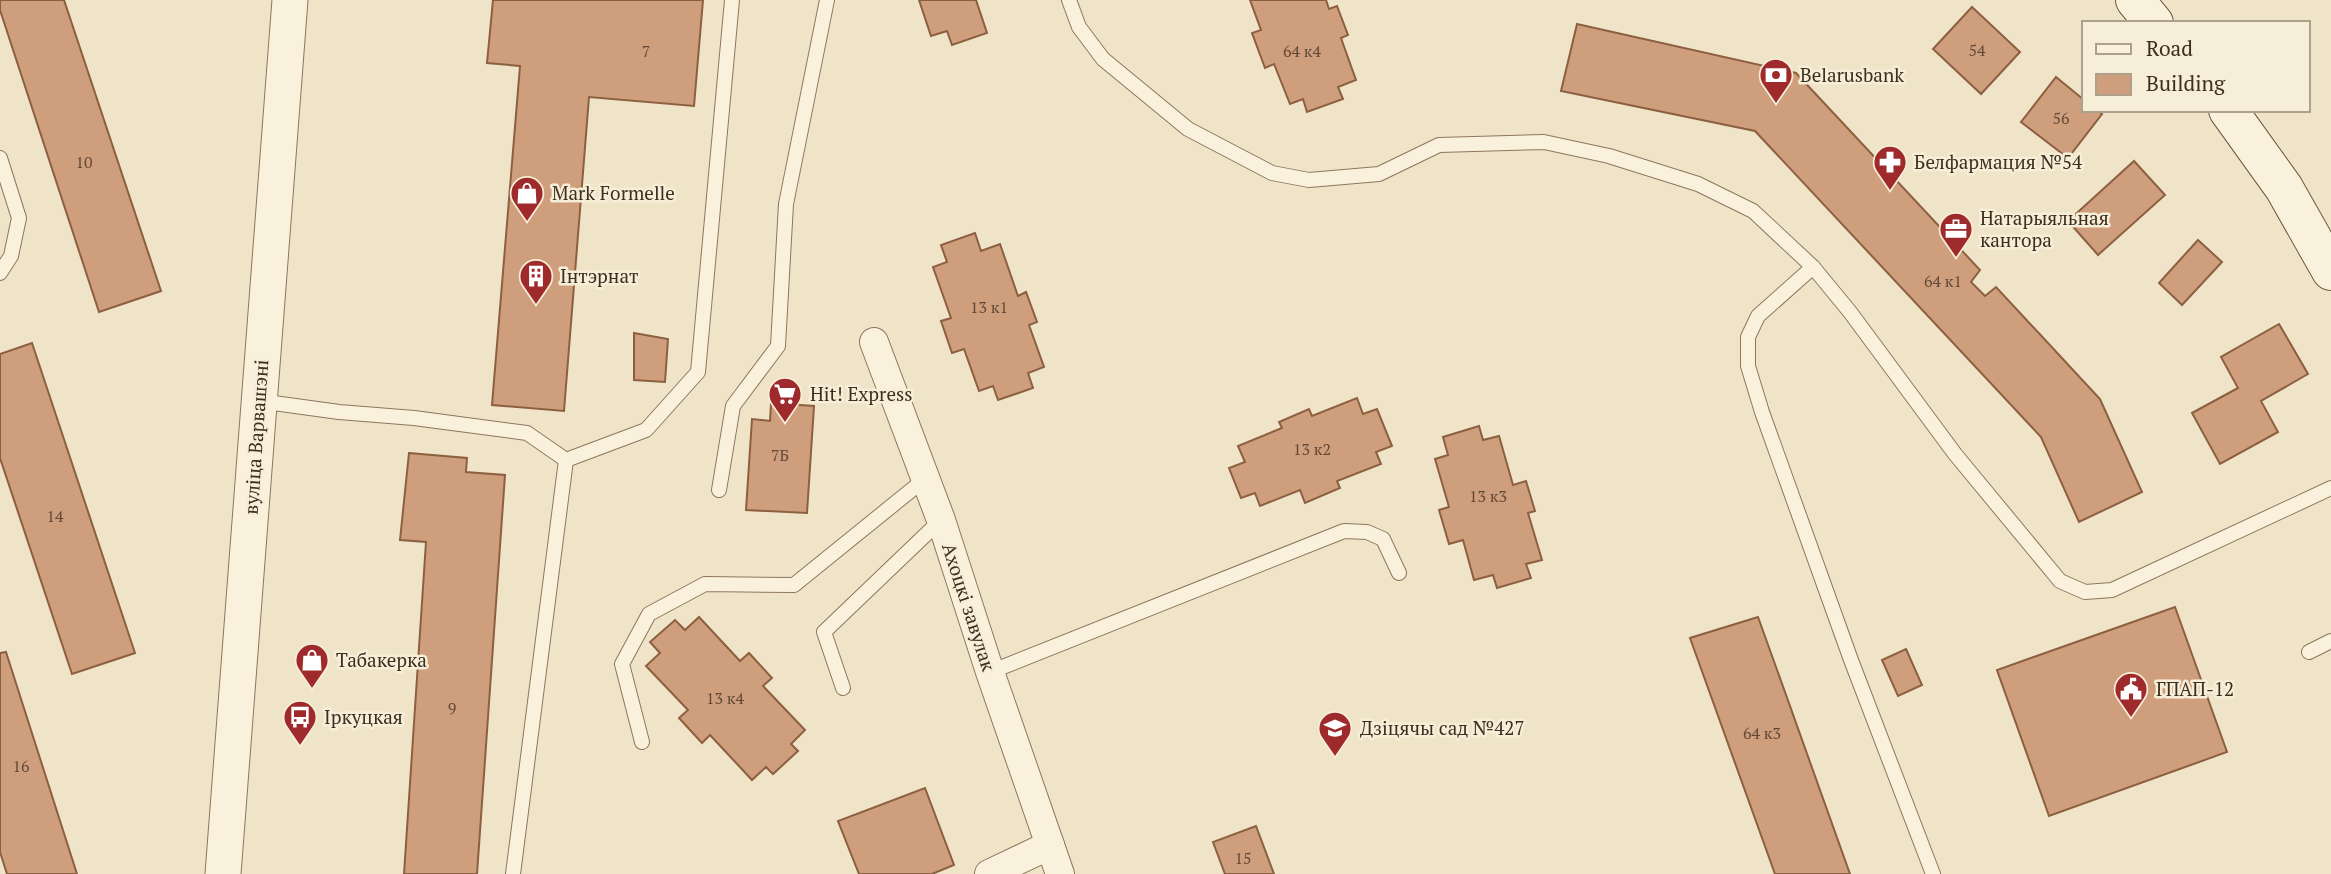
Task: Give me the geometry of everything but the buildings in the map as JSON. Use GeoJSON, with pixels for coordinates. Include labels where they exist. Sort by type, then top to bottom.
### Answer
{"type":"FeatureCollection","features":[{"type":"Feature","properties":{"kind":"main road"},"geometry":{"type":"LineString","coordinates":[[2135,0],[2152,21]]}},
{"type":"Feature","properties":{"kind":"main road"},"geometry":{"type":"LineString","coordinates":[[2229,112],[2284,188],[2331,271]]}},
{"type":"Feature","properties":{"kind":"street","name":"вуліца Варвашэні"},"geometry":{"type":"LineString","coordinates":[[223,874],[290,0]]}},
{"type":"Feature","properties":{"kind":"street","name":"Ахоцкі завулак"},"geometry":{"type":"LineString","coordinates":[[874,342],[941,520],[1060,874]]}},
{"type":"Feature","properties":{"kind":"street"},"geometry":{"type":"LineString","coordinates":[[989,874],[1050,845]]}},
{"type":"Feature","properties":{"kind":"lane"},"geometry":{"type":"LineString","coordinates":[[566,460],[646,430],[698,372],[732,0]]}},
{"type":"Feature","properties":{"kind":"lane"},"geometry":{"type":"LineString","coordinates":[[719,489],[733,406],[778,346],[786,204],[827,0]]}},
{"type":"Feature","properties":{"kind":"lane"},"geometry":{"type":"LineString","coordinates":[[1069,0],[1079,27],[1103,59],[1188,129],[1272,173],[1309,180],[1379,174],[1439,145],[1544,142],[1609,156],[1698,184],[1753,211],[1813,267],[1850,312],[1955,454],[2060,581],[2085,593],[2112,590],[2331,488]]}},
{"type":"Feature","properties":{"kind":"lane"},"geometry":{"type":"LineString","coordinates":[[0,158],[19,218],[11,257],[0,273]]}},
{"type":"Feature","properties":{"kind":"lane"},"geometry":{"type":"LineString","coordinates":[[1813,267],[1758,316],[1748,337],[1748,366],[1851,660],[1933,874]]}},
{"type":"Feature","properties":{"kind":"lane"},"geometry":{"type":"LineString","coordinates":[[259,401],[527,433],[566,460]]}},
{"type":"Feature","properties":{"kind":"lane"},"geometry":{"type":"LineString","coordinates":[[513,874],[566,460]]}},
{"type":"Feature","properties":{"kind":"lane"},"geometry":{"type":"LineString","coordinates":[[642,742],[622,664],[649,614],[705,584],[794,585],[925,479]]}},
{"type":"Feature","properties":{"kind":"lane"},"geometry":{"type":"LineString","coordinates":[[844,688],[824,632],[941,520]]}},
{"type":"Feature","properties":{"kind":"lane"},"geometry":{"type":"LineString","coordinates":[[990,671],[1344,531],[1367,532],[1383,539],[1399,573]]}},
{"type":"Feature","properties":{"kind":"lane"},"geometry":{"type":"LineString","coordinates":[[2309,652],[2331,641]]}},
{"type":"Feature","properties":{"kind":"place","name":"Belarusbank"},"geometry":{"type":"Point","coordinates":[1776,105]}},
{"type":"Feature","properties":{"kind":"place","name":"Белфармация №54"},"geometry":{"type":"Point","coordinates":[1890,192]}},
{"type":"Feature","properties":{"kind":"place","name":"Mark Formelle"},"geometry":{"type":"Point","coordinates":[527,223]}},
{"type":"Feature","properties":{"kind":"place","name":"Натарыяльная кантора"},"geometry":{"type":"Point","coordinates":[1956,259]}},
{"type":"Feature","properties":{"kind":"place","name":"Інтэрнат"},"geometry":{"type":"Point","coordinates":[536,306]}},
{"type":"Feature","properties":{"kind":"place","name":"Hit! Express"},"geometry":{"type":"Point","coordinates":[785,424]}},
{"type":"Feature","properties":{"kind":"place","name":"Табакерка"},"geometry":{"type":"Point","coordinates":[312,690]}},
{"type":"Feature","properties":{"kind":"place","name":"ГПАП-12"},"geometry":{"type":"Point","coordinates":[2131,719]}},
{"type":"Feature","properties":{"kind":"place","name":"Іркуцкая"},"geometry":{"type":"Point","coordinates":[300,747]}},
{"type":"Feature","properties":{"kind":"place","name":"Дзіцячы сад №427"},"geometry":{"type":"Point","coordinates":[1335,758]}}]}
